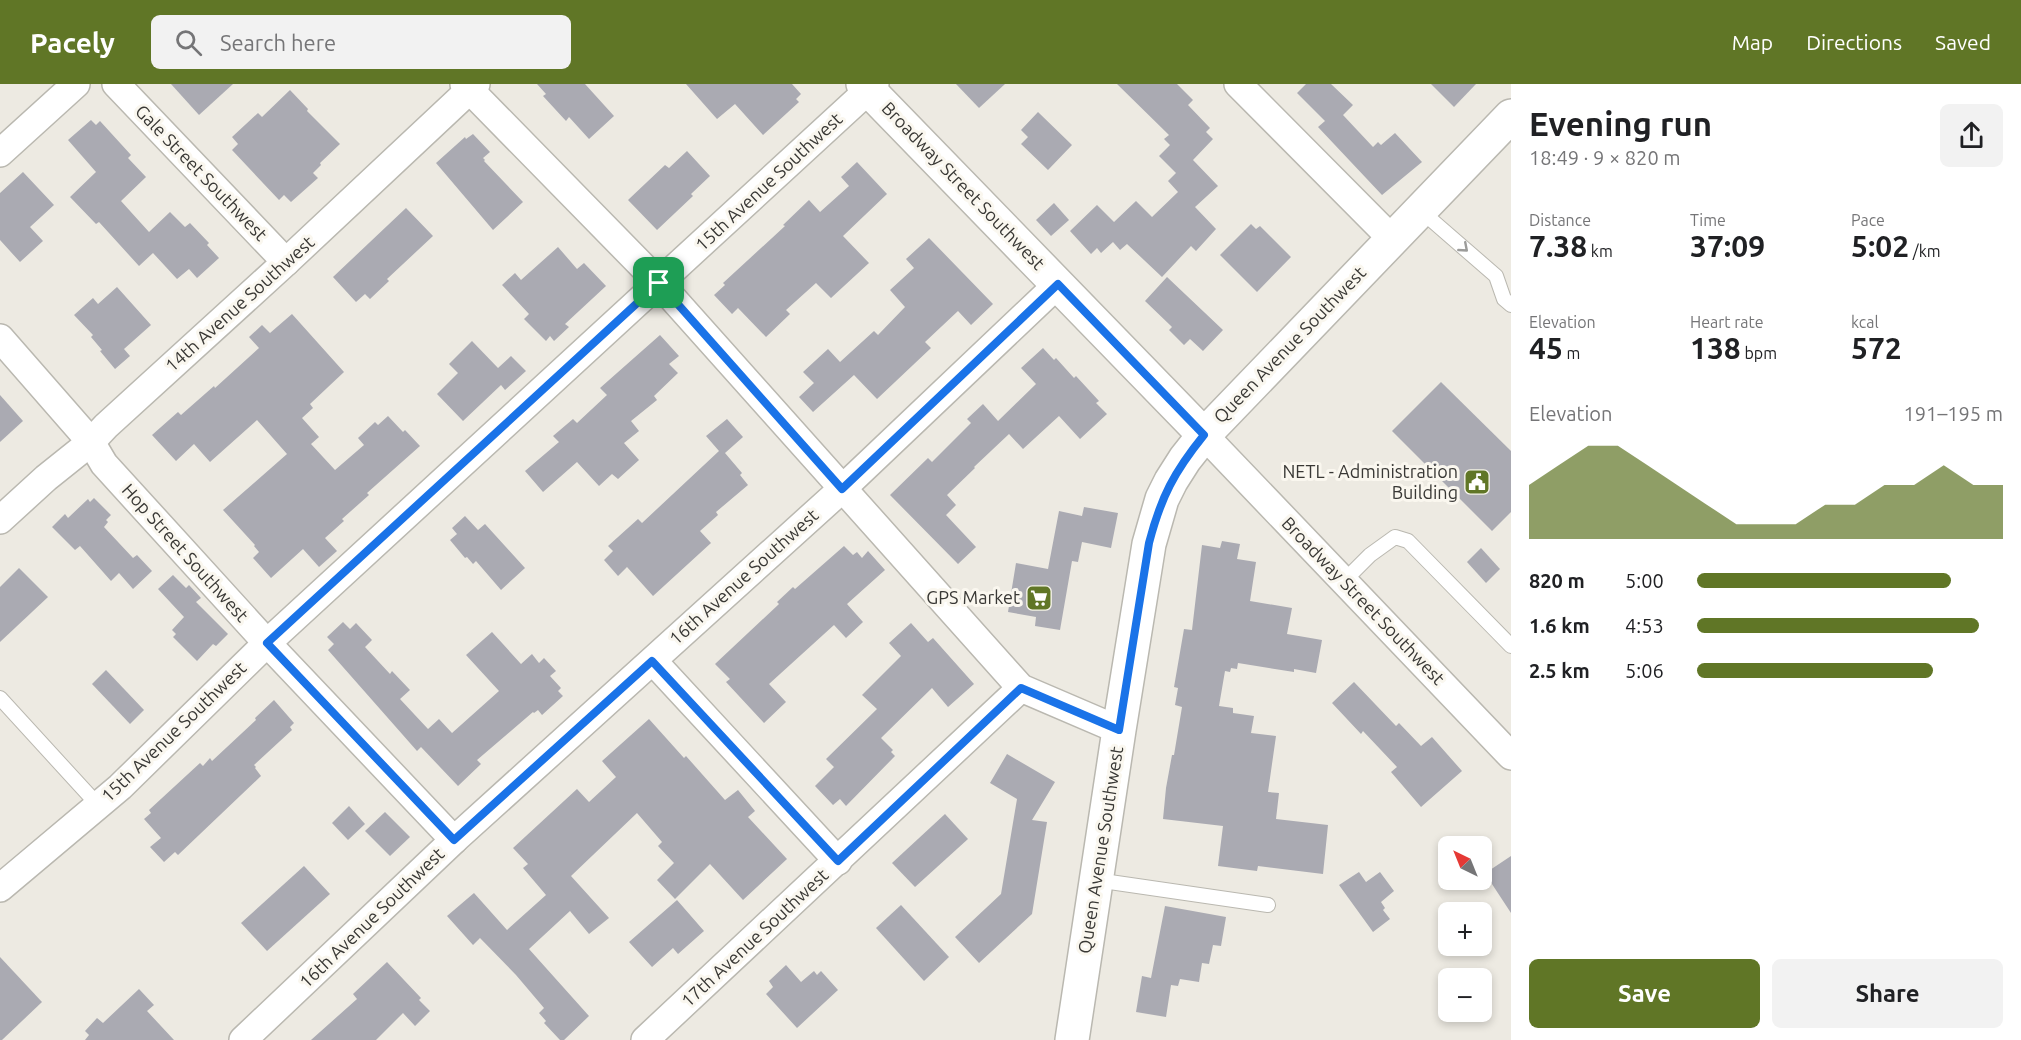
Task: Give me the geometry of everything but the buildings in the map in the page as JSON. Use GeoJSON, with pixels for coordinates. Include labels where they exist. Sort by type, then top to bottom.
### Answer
{"type":"FeatureCollection","features":[{"type":"Feature","properties":{"kind":"main road","name":"Broadway Street Southwest"},"geometry":{"type":"LineString","coordinates":[[869,86],[1204,435]]}},
{"type":"Feature","properties":{"kind":"main road","name":"Queen Avenue Southwest"},"geometry":{"type":"LineString","coordinates":[[1072,1040],[1149,543],[1171,481],[1204,435],[1511,116]]}},
{"type":"Feature","properties":{"kind":"street"},"geometry":{"type":"LineString","coordinates":[[0,153],[76,84]]}},
{"type":"Feature","properties":{"kind":"street","name":"Gale Street Southwest"},"geometry":{"type":"LineString","coordinates":[[116,84],[286,262]]}},
{"type":"Feature","properties":{"kind":"street"},"geometry":{"type":"LineString","coordinates":[[1238,84],[1392,239]]}},
{"type":"Feature","properties":{"kind":"street"},"geometry":{"type":"LineString","coordinates":[[470,86],[659,283],[1021,688],[1119,730]]}},
{"type":"Feature","properties":{"kind":"street","name":"14th Avenue Southwest"},"geometry":{"type":"LineString","coordinates":[[0,520],[46,478],[91,442],[286,262],[470,86]]}},
{"type":"Feature","properties":{"kind":"street","name":"15th Avenue Southwest"},"geometry":{"type":"LineString","coordinates":[[0,888],[120,787],[267,643],[659,283],[869,86]]}},
{"type":"Feature","properties":{"kind":"street","name":"16th Avenue Southwest"},"geometry":{"type":"LineString","coordinates":[[243,1040],[454,840],[842,489],[1058,284]]}},
{"type":"Feature","properties":{"kind":"street","name":"Hop Street Southwest"},"geometry":{"type":"LineString","coordinates":[[0,338],[91,442],[104,464],[267,643],[454,840]]}},
{"type":"Feature","properties":{"kind":"street","name":"Broadway Street Southwest"},"geometry":{"type":"LineString","coordinates":[[1204,435],[1511,756]]}},
{"type":"Feature","properties":{"kind":"street"},"geometry":{"type":"LineString","coordinates":[[652,661],[838,861]]}},
{"type":"Feature","properties":{"kind":"street","name":"17th Avenue Southwest"},"geometry":{"type":"LineString","coordinates":[[645,1040],[1021,688]]}},
{"type":"Feature","properties":{"kind":"lane"},"geometry":{"type":"LineString","coordinates":[[1420,210],[1496,276],[1511,281]]}},
{"type":"Feature","properties":{"kind":"lane"},"geometry":{"type":"LineString","coordinates":[[1496,276],[1504,299],[1511,305]]}},
{"type":"Feature","properties":{"kind":"lane"},"geometry":{"type":"LineString","coordinates":[[1344,581],[1370,555],[1395,537],[1408,541],[1511,646]]}},
{"type":"Feature","properties":{"kind":"lane"},"geometry":{"type":"LineString","coordinates":[[0,698],[98,805]]}},
{"type":"Feature","properties":{"kind":"lane"},"geometry":{"type":"LineString","coordinates":[[1096,880],[1268,905]]}},
{"type":"Feature","properties":{"kind":"place","name":"NETL - Administration Building"},"geometry":{"type":"Point","coordinates":[1477,482]}},
{"type":"Feature","properties":{"kind":"place","name":"GPS Market"},"geometry":{"type":"Point","coordinates":[1039,598]}},
{"type":"Feature","properties":{"kind":"route"},"geometry":{"type":"LineString","coordinates":[[659,283],[842,489],[1058,284],[1204,435],[1171,481],[1155,522],[1149,543],[1119,730],[1021,688],[838,861],[652,661],[454,840],[267,643],[659,283]]}}]}
